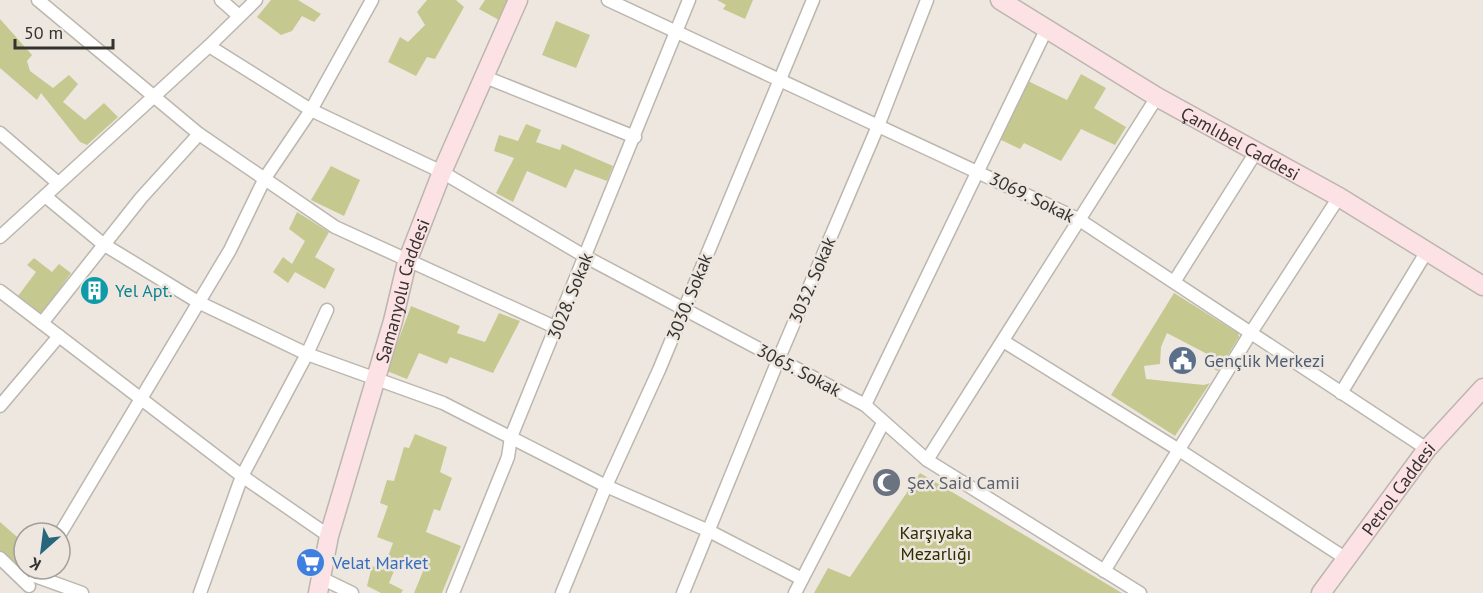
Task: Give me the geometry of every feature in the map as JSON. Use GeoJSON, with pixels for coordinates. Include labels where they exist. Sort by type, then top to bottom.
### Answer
{"type":"FeatureCollection","features":[{"type":"Feature","properties":{"kind":"street"},"geometry":{"type":"LineString","coordinates":[[38,0],[199,134],[335,227],[407,262],[557,328]]}},
{"type":"Feature","properties":{"kind":"street"},"geometry":{"type":"LineString","coordinates":[[220,0],[239,16]]}},
{"type":"Feature","properties":{"kind":"street"},"geometry":{"type":"LineString","coordinates":[[0,237],[209,46],[256,0]]}},
{"type":"Feature","properties":{"kind":"street"},"geometry":{"type":"LineString","coordinates":[[68,521],[230,250],[265,177],[311,110],[372,0]]}},
{"type":"Feature","properties":{"kind":"street","name":"Samanyolu Caddesi"},"geometry":{"type":"LineString","coordinates":[[320,585],[328,536],[376,379],[407,262],[442,172],[518,0]]}},
{"type":"Feature","properties":{"kind":"street","name":"3069. Sokak"},"geometry":{"type":"LineString","coordinates":[[608,0],[678,31],[777,81],[978,170],[1078,219],[1427,449]]}},
{"type":"Feature","properties":{"kind":"street","name":"3028. Sokak"},"geometry":{"type":"LineString","coordinates":[[453,593],[508,456],[511,437],[689,0]]}},
{"type":"Feature","properties":{"kind":"street","name":"3030. Sokak"},"geometry":{"type":"LineString","coordinates":[[562,593],[813,0]]}},
{"type":"Feature","properties":{"kind":"street","name":"3032. Sokak"},"geometry":{"type":"LineString","coordinates":[[683,593],[778,358],[878,126],[927,0]]}},
{"type":"Feature","properties":{"kind":"street","name":"Çamlıbel Caddesi"},"geometry":{"type":"LineString","coordinates":[[1000,0],[1157,97],[1339,197],[1483,286]]}},
{"type":"Feature","properties":{"kind":"street"},"geometry":{"type":"LineString","coordinates":[[865,405],[1047,28]]}},
{"type":"Feature","properties":{"kind":"street","name":"3065. Sokak"},"geometry":{"type":"LineString","coordinates":[[209,46],[311,110],[442,172],[586,257],[865,405],[927,460],[1140,593]]}},
{"type":"Feature","properties":{"kind":"street"},"geometry":{"type":"LineString","coordinates":[[485,77],[635,137]]}},
{"type":"Feature","properties":{"kind":"street"},"geometry":{"type":"LineString","coordinates":[[927,460],[1157,97]]}},
{"type":"Feature","properties":{"kind":"street"},"geometry":{"type":"LineString","coordinates":[[0,133],[58,183]]}},
{"type":"Feature","properties":{"kind":"street"},"geometry":{"type":"LineString","coordinates":[[42,322],[103,244],[199,134]]}},
{"type":"Feature","properties":{"kind":"street"},"geometry":{"type":"LineString","coordinates":[[1174,282],[1256,152]]}},
{"type":"Feature","properties":{"kind":"street"},"geometry":{"type":"LineString","coordinates":[[45,196],[103,244],[198,302],[307,354],[443,403],[606,486],[709,531],[802,579]]}},
{"type":"Feature","properties":{"kind":"street"},"geometry":{"type":"LineString","coordinates":[[1104,571],[1250,334],[1339,197]]}},
{"type":"Feature","properties":{"kind":"street"},"geometry":{"type":"LineString","coordinates":[[1341,393],[1427,251]]}},
{"type":"Feature","properties":{"kind":"street"},"geometry":{"type":"LineString","coordinates":[[0,291],[143,398],[242,476],[328,536]]}},
{"type":"Feature","properties":{"kind":"street"},"geometry":{"type":"LineString","coordinates":[[200,593],[242,476],[307,354],[327,310]]}},
{"type":"Feature","properties":{"kind":"street"},"geometry":{"type":"LineString","coordinates":[[0,406],[59,336]]}},
{"type":"Feature","properties":{"kind":"street"},"geometry":{"type":"LineString","coordinates":[[1003,341],[1179,450],[1345,558]]}},
{"type":"Feature","properties":{"kind":"street","name":"Petrol Caddesi"},"geometry":{"type":"LineString","coordinates":[[1321,593],[1427,449],[1483,388]]}},
{"type":"Feature","properties":{"kind":"street"},"geometry":{"type":"LineString","coordinates":[[795,593],[883,423]]}},
{"type":"Feature","properties":{"kind":"street"},"geometry":{"type":"LineString","coordinates":[[32,581],[82,593]]}},
{"type":"Feature","properties":{"kind":"street"},"geometry":{"type":"LineString","coordinates":[[320,585],[352,593]]}},
{"type":"Feature","properties":{"kind":"green space"},"geometry":{"type":"Polygon","coordinates":[[[271,0],[298,0],[321,14],[314,22],[302,16],[292,31],[281,35],[257,17],[271,0]]]}},
{"type":"Feature","properties":{"kind":"green space"},"geometry":{"type":"Polygon","coordinates":[[[427,0],[456,0],[464,7],[435,59],[427,57],[416,76],[388,62],[400,37],[408,42],[425,25],[417,12],[427,0]]]}},
{"type":"Feature","properties":{"kind":"green space"},"geometry":{"type":"Polygon","coordinates":[[[485,0],[507,0],[499,20],[479,9],[485,0]]]}},
{"type":"Feature","properties":{"kind":"green space"},"geometry":{"type":"Polygon","coordinates":[[[717,0],[753,0],[745,19],[723,9],[726,5],[717,0]]]}},
{"type":"Feature","properties":{"kind":"green space"},"geometry":{"type":"Polygon","coordinates":[[[0,19],[32,55],[27,61],[30,71],[53,88],[69,75],[78,84],[63,102],[85,120],[104,103],[118,117],[87,145],[80,142],[41,93],[37,100],[0,68],[0,19]]]}},
{"type":"Feature","properties":{"kind":"green space"},"geometry":{"type":"Polygon","coordinates":[[[556,21],[590,35],[576,68],[542,55],[556,21]]]}},
{"type":"Feature","properties":{"kind":"green space"},"geometry":{"type":"Polygon","coordinates":[[[1081,74],[1106,88],[1094,108],[1126,127],[1115,145],[1081,129],[1061,161],[1024,143],[1020,149],[999,139],[1028,81],[1067,100],[1081,74]]]}},
{"type":"Feature","properties":{"kind":"green space"},"geometry":{"type":"Polygon","coordinates":[[[526,124],[541,130],[536,142],[560,150],[562,144],[613,166],[607,181],[575,169],[566,188],[527,171],[513,202],[496,193],[514,158],[494,151],[499,135],[518,141],[526,124]]]}},
{"type":"Feature","properties":{"kind":"green space"},"geometry":{"type":"Polygon","coordinates":[[[331,166],[360,180],[344,216],[311,200],[331,166]]]}},
{"type":"Feature","properties":{"kind":"green space"},"geometry":{"type":"Polygon","coordinates":[[[297,212],[329,232],[315,257],[335,269],[325,289],[295,272],[288,283],[273,272],[283,257],[292,264],[305,241],[289,229],[297,212]]]}},
{"type":"Feature","properties":{"kind":"green space"},"geometry":{"type":"Polygon","coordinates":[[[34,258],[52,272],[59,264],[71,273],[42,314],[18,296],[36,272],[27,265],[34,258]]]}},
{"type":"Feature","properties":{"kind":"green space"},"geometry":{"type":"Polygon","coordinates":[[[1174,293],[1238,333],[1239,337],[1218,371],[1203,364],[1209,355],[1167,333],[1161,347],[1160,364],[1144,366],[1146,379],[1204,385],[1210,383],[1175,436],[1111,395],[1174,293]]]}},
{"type":"Feature","properties":{"kind":"green space"},"geometry":{"type":"Polygon","coordinates":[[[411,306],[460,326],[457,333],[485,342],[499,313],[520,321],[493,373],[450,357],[447,364],[419,353],[407,379],[387,371],[411,306]]]}},
{"type":"Feature","properties":{"kind":"green space"},"geometry":{"type":"Polygon","coordinates":[[[415,434],[447,447],[440,472],[452,478],[440,511],[434,509],[426,532],[461,546],[442,593],[414,593],[424,569],[398,561],[389,583],[403,590],[401,593],[381,593],[367,586],[372,566],[383,570],[393,543],[377,537],[388,506],[380,503],[387,480],[394,481],[404,447],[409,448],[415,434]]]}},
{"type":"Feature","properties":{"kind":"green space","name":"Karşıyaka Mezarlığı"},"geometry":{"type":"Polygon","coordinates":[[[920,473],[1122,593],[814,593],[828,568],[850,577],[920,473]]]}},
{"type":"Feature","properties":{"kind":"green space"},"geometry":{"type":"Polygon","coordinates":[[[0,522],[12,532],[12,563],[0,552],[0,522]]]}},
{"type":"Feature","properties":{"kind":"place","name":"Yel Apt."},"geometry":{"type":"Point","coordinates":[94,290]}},
{"type":"Feature","properties":{"kind":"place","name":"Gençlik Merkezi"},"geometry":{"type":"Point","coordinates":[1183,360]}},
{"type":"Feature","properties":{"kind":"place","name":"Şex Said Camii"},"geometry":{"type":"Point","coordinates":[886,482]}},
{"type":"Feature","properties":{"kind":"place","name":"Velat Market"},"geometry":{"type":"Point","coordinates":[311,562]}}]}
